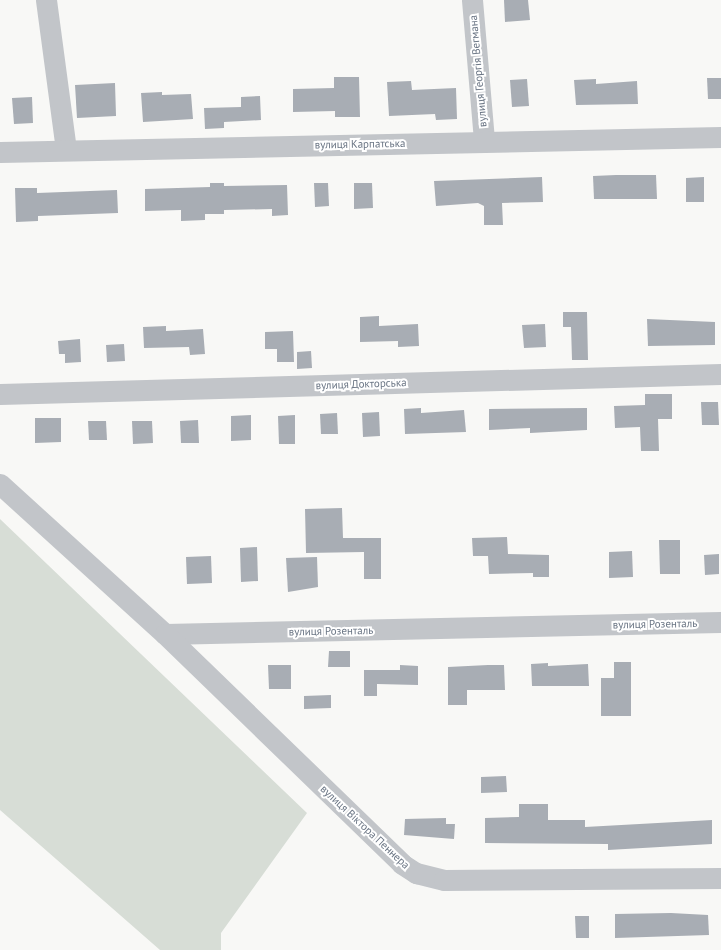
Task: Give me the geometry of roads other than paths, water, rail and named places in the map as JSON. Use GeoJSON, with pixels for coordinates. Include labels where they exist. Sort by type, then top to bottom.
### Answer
{"type":"FeatureCollection","features":[{"type":"Feature","properties":{"kind":"street"},"geometry":{"type":"LineString","coordinates":[[46,0],[66,150]]}},
{"type":"Feature","properties":{"kind":"street","name":"вулиця Георгія Вегмана"},"geometry":{"type":"LineString","coordinates":[[472,0],[484,141]]}},
{"type":"Feature","properties":{"kind":"street","name":"вулиця Карпатська"},"geometry":{"type":"LineString","coordinates":[[0,152],[484,141],[721,138]]}},
{"type":"Feature","properties":{"kind":"street","name":"вулиця Докторська"},"geometry":{"type":"LineString","coordinates":[[0,394],[721,374]]}},
{"type":"Feature","properties":{"kind":"street"},"geometry":{"type":"LineString","coordinates":[[0,484],[165,634]]}},
{"type":"Feature","properties":{"kind":"street","name":"вулиця Розенталь"},"geometry":{"type":"LineString","coordinates":[[165,634],[721,622]]}},
{"type":"Feature","properties":{"kind":"street","name":"вулиця Віктора Пеннера"},"geometry":{"type":"LineString","coordinates":[[165,634],[397,859],[416,873],[444,880],[721,878]]}}]}
